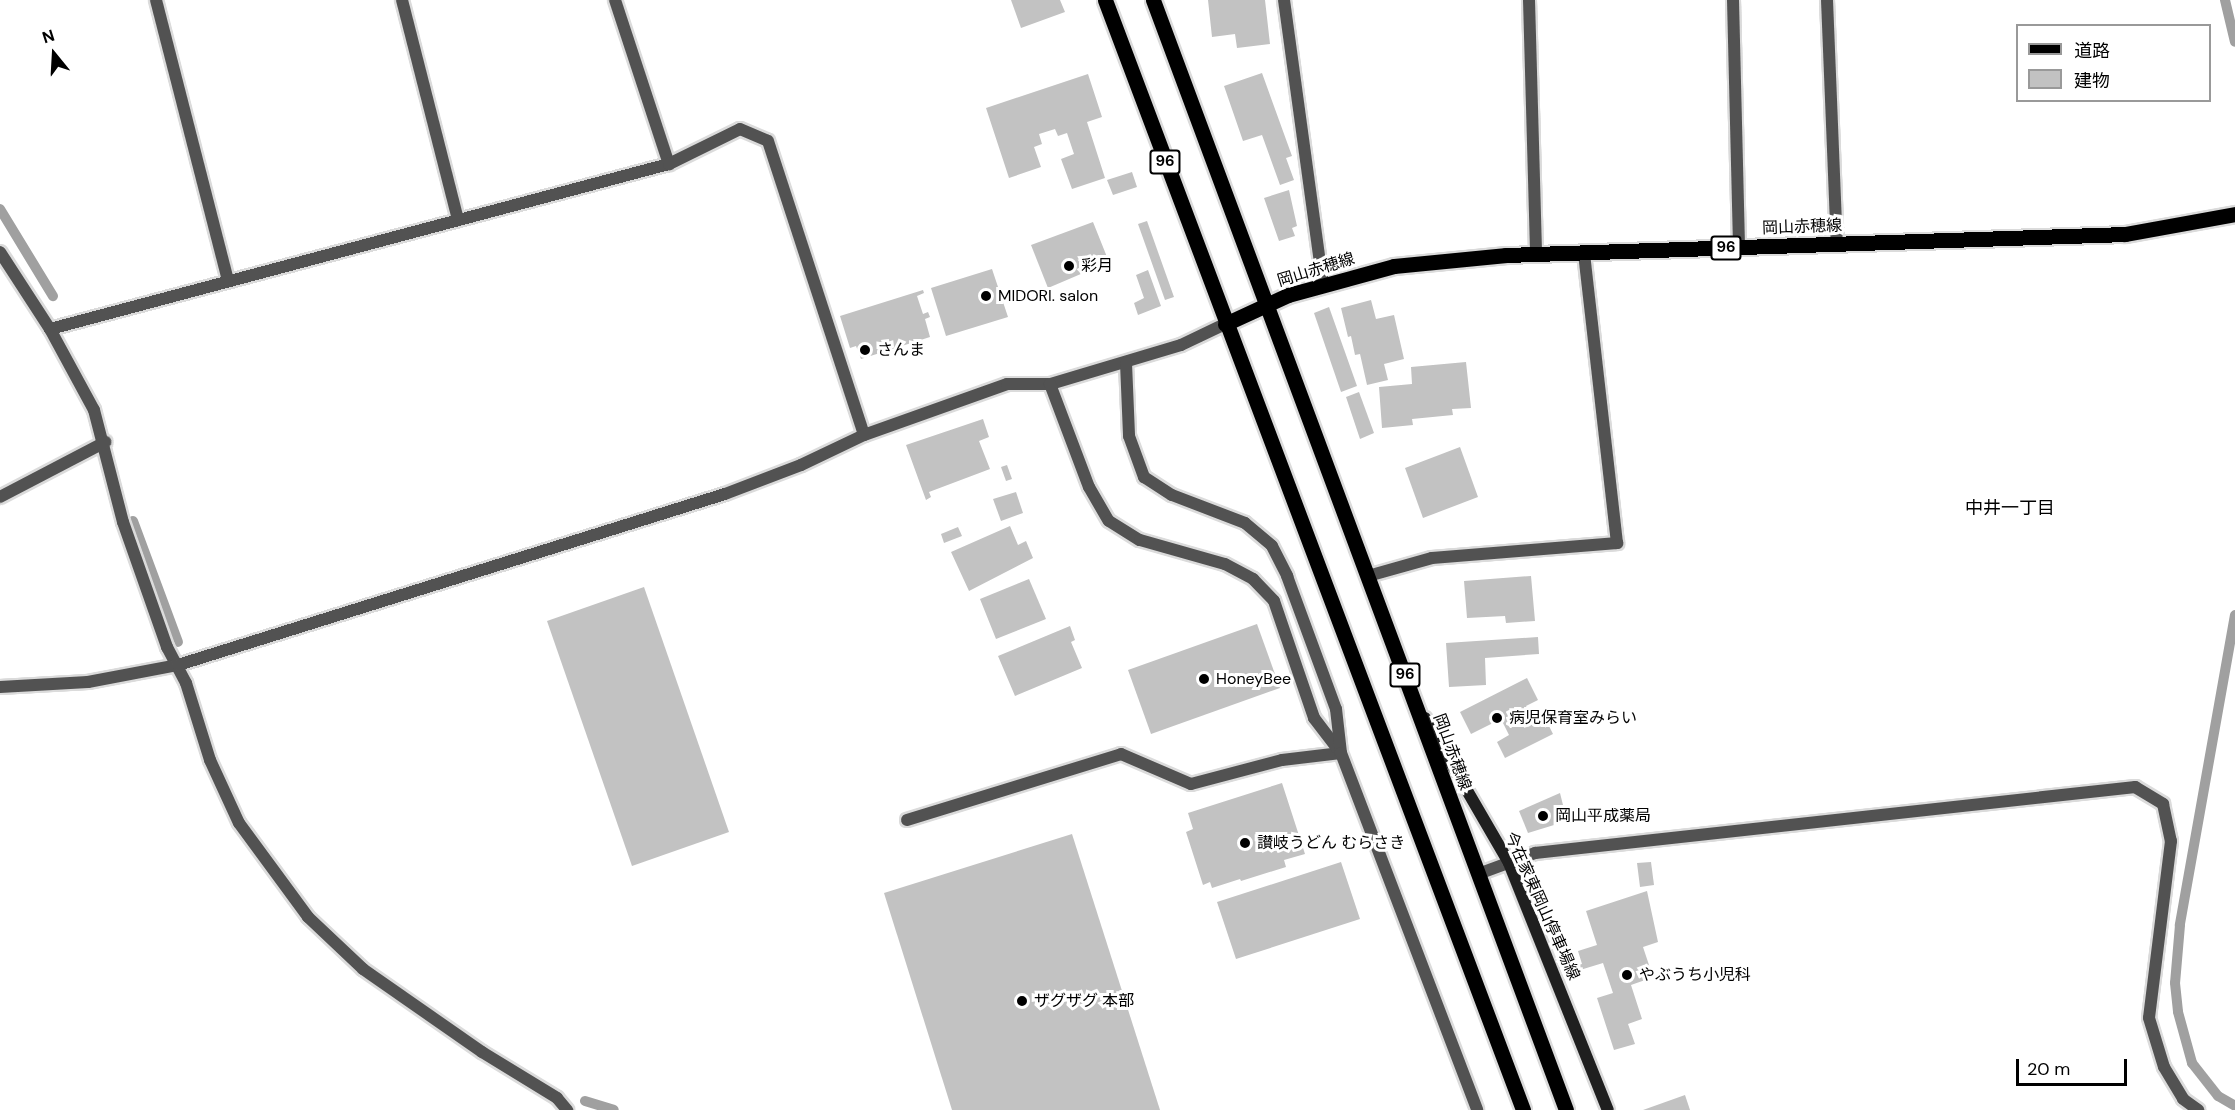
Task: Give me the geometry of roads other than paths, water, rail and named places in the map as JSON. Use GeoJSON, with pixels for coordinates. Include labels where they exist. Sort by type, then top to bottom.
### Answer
{"type":"FeatureCollection","features":[{"type":"Feature","properties":{"kind":"main road","name":"96"},"geometry":{"type":"LineString","coordinates":[[1105,0],[1225,324],[1523,1110]]}},
{"type":"Feature","properties":{"kind":"main road","name":"岡山赤穂線"},"geometry":{"type":"LineString","coordinates":[[1153,0],[1566,1110]]}},
{"type":"Feature","properties":{"kind":"main road","name":"岡山赤穂線"},"geometry":{"type":"LineString","coordinates":[[1225,324],[1268,304],[1323,284],[1394,266],[1536,254],[2125,234],[2235,214]]}},
{"type":"Feature","properties":{"kind":"main road","name":"今在家東岡山停車場線"},"geometry":{"type":"LineString","coordinates":[[1411,693],[1509,863],[1608,1110]]}},
{"type":"Feature","properties":{"kind":"street"},"geometry":{"type":"LineString","coordinates":[[156,0],[228,280]]}},
{"type":"Feature","properties":{"kind":"street"},"geometry":{"type":"LineString","coordinates":[[402,0],[458,220]]}},
{"type":"Feature","properties":{"kind":"street"},"geometry":{"type":"LineString","coordinates":[[615,0],[669,164]]}},
{"type":"Feature","properties":{"kind":"street"},"geometry":{"type":"LineString","coordinates":[[1284,0],[1323,284]]}},
{"type":"Feature","properties":{"kind":"street"},"geometry":{"type":"LineString","coordinates":[[1529,0],[1536,254]]}},
{"type":"Feature","properties":{"kind":"street"},"geometry":{"type":"LineString","coordinates":[[1732,0],[1739,248]]}},
{"type":"Feature","properties":{"kind":"street"},"geometry":{"type":"LineString","coordinates":[[1827,0],[1837,244]]}},
{"type":"Feature","properties":{"kind":"street"},"geometry":{"type":"LineString","coordinates":[[50,329],[669,164],[740,129],[768,141],[864,435]]}},
{"type":"Feature","properties":{"kind":"street"},"geometry":{"type":"LineString","coordinates":[[0,252],[50,329],[94,410],[105,442],[123,522],[167,647],[178,665],[210,760],[239,824],[308,917],[363,969],[482,1052],[556,1098],[567,1110]]}},
{"type":"Feature","properties":{"kind":"street"},"geometry":{"type":"LineString","coordinates":[[1368,576],[1431,558],[1617,543],[1584,252]]}},
{"type":"Feature","properties":{"kind":"street"},"geometry":{"type":"LineString","coordinates":[[0,687],[88,682],[178,665],[726,494],[801,465],[864,435],[1007,384],[1050,384],[1126,363],[1225,324]]}},
{"type":"Feature","properties":{"kind":"street"},"geometry":{"type":"LineString","coordinates":[[1126,363],[1129,436],[1144,477],[1172,495],[1245,523],[1272,546],[1287,576],[1336,709],[1341,753],[1477,1110]]}},
{"type":"Feature","properties":{"kind":"street"},"geometry":{"type":"LineString","coordinates":[[1050,384],[1089,487],[1109,521],[1140,540],[1225,564],[1253,579],[1274,601],[1314,718],[1341,753]]}},
{"type":"Feature","properties":{"kind":"street"},"geometry":{"type":"LineString","coordinates":[[0,497],[105,442]]}},
{"type":"Feature","properties":{"kind":"street"},"geometry":{"type":"LineString","coordinates":[[908,820],[1121,754],[1191,784],[1282,760],[1341,753]]}},
{"type":"Feature","properties":{"kind":"street"},"geometry":{"type":"LineString","coordinates":[[1478,874],[1535,853],[2135,788],[2163,804],[2171,842],[2149,1018],[2164,1067],[2183,1099],[2198,1110]]}},
{"type":"Feature","properties":{"kind":"waterway"},"geometry":{"type":"LineString","coordinates":[[2225,0],[2235,42]]}},
{"type":"Feature","properties":{"kind":"waterway"},"geometry":{"type":"LineString","coordinates":[[0,209],[53,296]]}},
{"type":"Feature","properties":{"kind":"waterway"},"geometry":{"type":"LineString","coordinates":[[133,521],[178,642]]}},
{"type":"Feature","properties":{"kind":"waterway"},"geometry":{"type":"LineString","coordinates":[[2235,615],[2180,925],[2175,983],[2178,1012],[2192,1063],[2218,1096],[2235,1106]]}},
{"type":"Feature","properties":{"kind":"waterway"},"geometry":{"type":"LineString","coordinates":[[585,1101],[614,1110]]}},
{"type":"Feature","properties":{"kind":"place","name":"彩月"},"geometry":{"type":"Point","coordinates":[1069,266]}},
{"type":"Feature","properties":{"kind":"place","name":"MIDORI. salon"},"geometry":{"type":"Point","coordinates":[986,296]}},
{"type":"Feature","properties":{"kind":"place","name":"さんま"},"geometry":{"type":"Point","coordinates":[865,350]}},
{"type":"Feature","properties":{"kind":"place","name":"HoneyBee"},"geometry":{"type":"Point","coordinates":[1204,679]}},
{"type":"Feature","properties":{"kind":"place","name":"病児保育室みらい"},"geometry":{"type":"Point","coordinates":[1497,718]}},
{"type":"Feature","properties":{"kind":"place","name":"岡山平成薬局"},"geometry":{"type":"Point","coordinates":[1543,816]}},
{"type":"Feature","properties":{"kind":"place","name":"讃岐うどん むらさき"},"geometry":{"type":"Point","coordinates":[1245,843]}},
{"type":"Feature","properties":{"kind":"place","name":"やぶうち小児科"},"geometry":{"type":"Point","coordinates":[1627,975]}},
{"type":"Feature","properties":{"kind":"place","name":"ザグザグ 本部"},"geometry":{"type":"Point","coordinates":[1022,1001]}},
{"type":"Feature","properties":{"kind":"district","name":"中井一丁目"},"geometry":{"type":"Point","coordinates":[2010,508]}}]}
